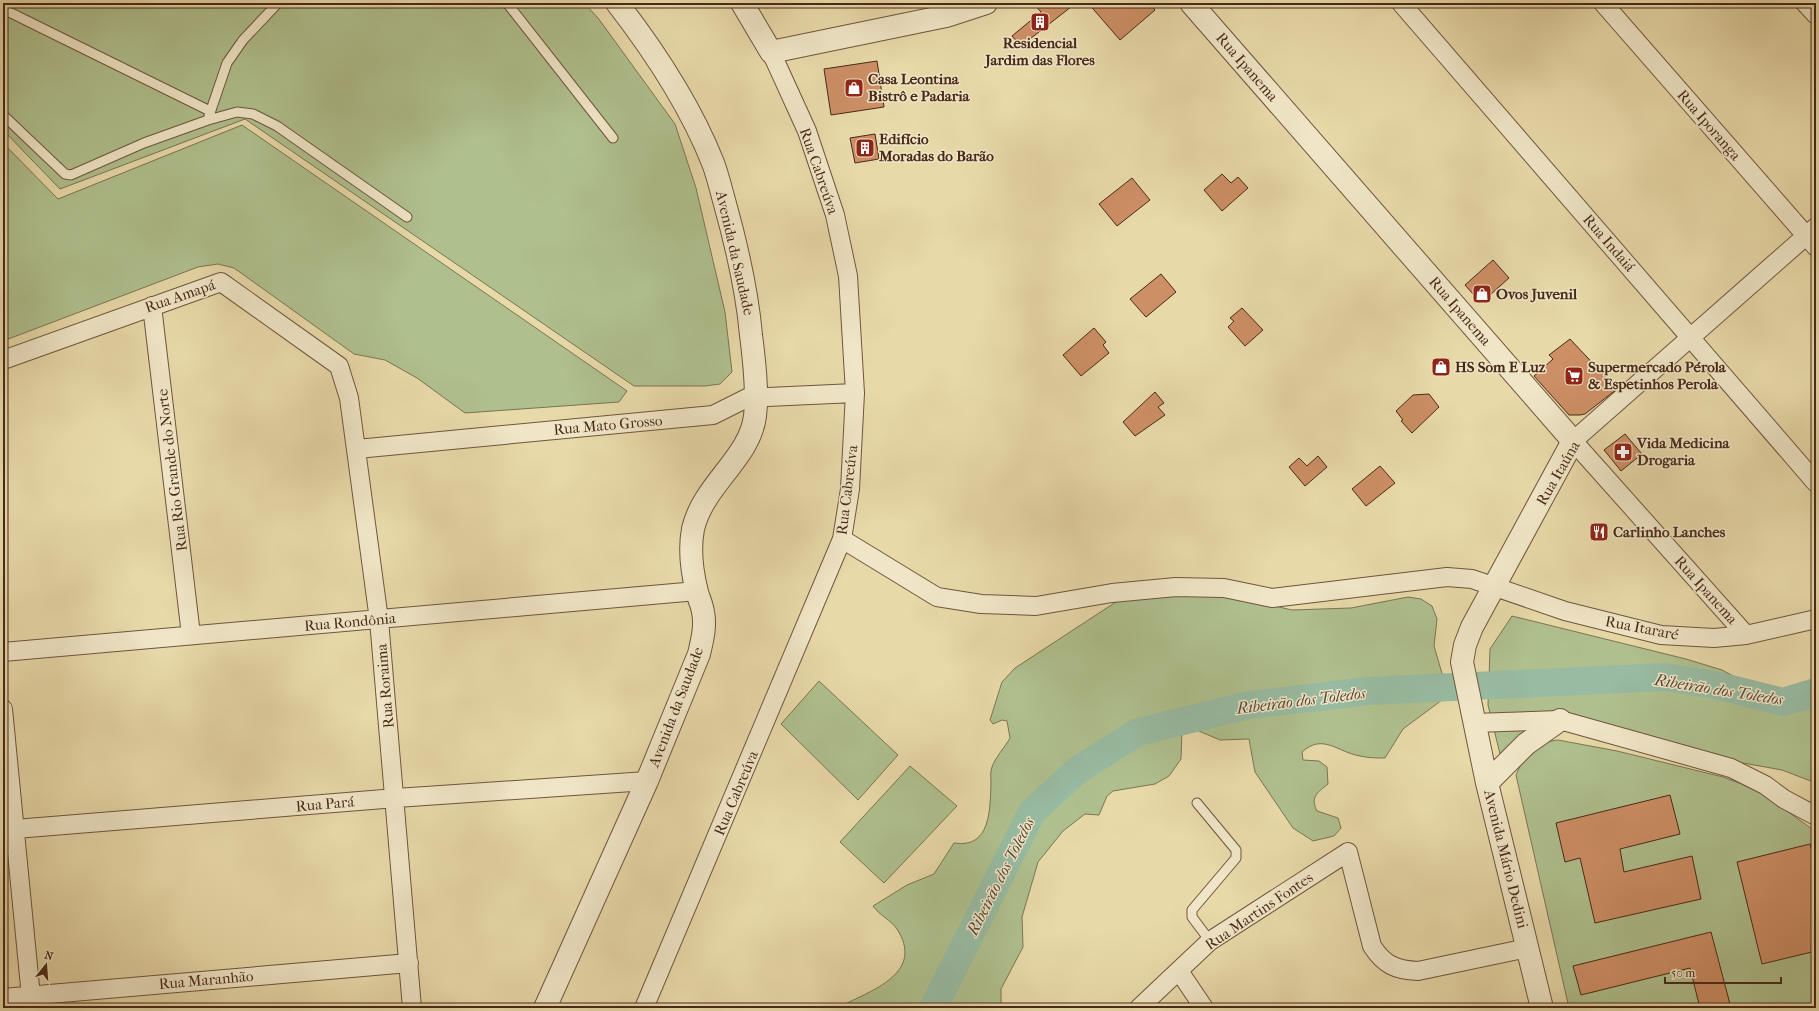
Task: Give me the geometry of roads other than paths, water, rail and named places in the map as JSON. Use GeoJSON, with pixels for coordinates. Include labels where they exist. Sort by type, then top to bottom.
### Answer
{"type":"FeatureCollection","features":[{"type":"Feature","properties":{"kind":"street","name":"Avenida da Saudade"},"geometry":{"type":"LineString","coordinates":[[545,1008],[647,781],[699,654],[703,635],[704,613],[697,591],[691,551],[693,529],[703,501],[743,449],[749,437],[755,416],[754,362],[748,297],[734,236],[713,164],[681,96],[641,34],[617,3]]}},
{"type":"Feature","properties":{"kind":"street","name":"Rua Cabreúva"},"geometry":{"type":"LineString","coordinates":[[644,1008],[842,539],[850,489],[855,393],[848,276],[835,215],[807,131],[771,52],[742,3]]}},
{"type":"Feature","properties":{"kind":"street"},"geometry":{"type":"LineString","coordinates":[[771,52],[947,10],[986,3]]}},
{"type":"Feature","properties":{"kind":"street","name":"Rua Ipanema"},"geometry":{"type":"LineString","coordinates":[[1191,3],[1573,441],[1746,635]]}},
{"type":"Feature","properties":{"kind":"street","name":"Rua Indaiá"},"geometry":{"type":"LineString","coordinates":[[1401,3],[1816,483]]}},
{"type":"Feature","properties":{"kind":"street","name":"Rua Iporanga"},"geometry":{"type":"LineString","coordinates":[[1603,3],[1813,237]]}},
{"type":"Feature","properties":{"kind":"street"},"geometry":{"type":"LineString","coordinates":[[1805,3],[1816,15]]}},
{"type":"Feature","properties":{"kind":"street","name":"Rua Itaúna"},"geometry":{"type":"LineString","coordinates":[[1472,717],[1462,662],[1465,645],[1472,627],[1573,441],[1690,338],[1813,237]]}},
{"type":"Feature","properties":{"kind":"street","name":"Rua Amapá"},"geometry":{"type":"LineString","coordinates":[[3,360],[221,282],[339,366]]}},
{"type":"Feature","properties":{"kind":"street","name":"Rua Rio Grande do Norte"},"geometry":{"type":"LineString","coordinates":[[152,306],[191,635]]}},
{"type":"Feature","properties":{"kind":"street","name":"Rua Roraima"},"geometry":{"type":"LineString","coordinates":[[339,366],[349,398],[379,620],[396,798],[412,1008]]}},
{"type":"Feature","properties":{"kind":"street","name":"Rua Mato Grosso"},"geometry":{"type":"LineString","coordinates":[[357,449],[713,414],[747,398],[755,397],[855,393]]}},
{"type":"Feature","properties":{"kind":"street","name":"Rua Itararé"},"geometry":{"type":"LineString","coordinates":[[842,539],[937,597],[981,604],[1036,606],[1112,593],[1176,586],[1224,588],[1272,598],[1447,577],[1472,579],[1495,586],[1529,600],[1565,611],[1661,635],[1714,638],[1746,635],[1816,619]]}},
{"type":"Feature","properties":{"kind":"street","name":"Rua Rondônia"},"geometry":{"type":"LineString","coordinates":[[3,652],[697,591]]}},
{"type":"Feature","properties":{"kind":"street"},"geometry":{"type":"LineString","coordinates":[[3,709],[8,829],[32,1002]]}},
{"type":"Feature","properties":{"kind":"street"},"geometry":{"type":"LineString","coordinates":[[1472,717],[1560,720],[1731,768],[1766,785],[1784,800],[1816,816]]}},
{"type":"Feature","properties":{"kind":"street","name":"Avenida Mário Dedini"},"geometry":{"type":"LineString","coordinates":[[1472,717],[1542,1008]]}},
{"type":"Feature","properties":{"kind":"street"},"geometry":{"type":"LineString","coordinates":[[1487,783],[1526,744],[1560,720]]}},
{"type":"Feature","properties":{"kind":"street","name":"Rua Pará"},"geometry":{"type":"LineString","coordinates":[[8,829],[396,798],[647,781]]}},
{"type":"Feature","properties":{"kind":"street","name":"Rua Martins Fontes"},"geometry":{"type":"LineString","coordinates":[[1139,1008],[1210,941],[1348,852],[1372,946],[1380,958],[1390,965],[1404,970],[1418,971],[1527,948]]}},
{"type":"Feature","properties":{"kind":"street","name":"Rua Maranhão"},"geometry":{"type":"LineString","coordinates":[[3,998],[32,1002],[409,963]]}},
{"type":"Feature","properties":{"kind":"street"},"geometry":{"type":"LineString","coordinates":[[1179,970],[1204,1008]]}},
{"type":"Feature","properties":{"kind":"lane"},"geometry":{"type":"LineString","coordinates":[[209,115],[227,63],[243,40],[278,3]]}},
{"type":"Feature","properties":{"kind":"lane"},"geometry":{"type":"LineString","coordinates":[[507,3],[613,138]]}},
{"type":"Feature","properties":{"kind":"lane"},"geometry":{"type":"LineString","coordinates":[[8,8],[209,115]]}},
{"type":"Feature","properties":{"kind":"lane"},"geometry":{"type":"LineString","coordinates":[[3,115],[65,174],[71,175],[209,115],[237,112],[253,114],[277,126],[406,217]]}},
{"type":"Feature","properties":{"kind":"lane"},"geometry":{"type":"LineString","coordinates":[[1197,803],[1236,850],[1236,858],[1192,910],[1192,917],[1210,941]]}},
{"type":"Feature","properties":{"kind":"waterway","name":"Ribeirão dos Toledos"},"geometry":{"type":"LineString","coordinates":[[933,1008],[1032,812],[1079,769],[1138,732],[1249,705],[1369,691],[1664,677],[1715,685],[1783,702],[1816,692]]}},
{"type":"Feature","properties":{"kind":"place","name":"Residencial Jardim das Flores"},"geometry":{"type":"Point","coordinates":[1040,22]}},
{"type":"Feature","properties":{"kind":"place","name":"Casa Leontina Bistrô e Padaria"},"geometry":{"type":"Point","coordinates":[854,88]}},
{"type":"Feature","properties":{"kind":"place","name":"Edifício Moradas do Barão"},"geometry":{"type":"Point","coordinates":[865,148]}},
{"type":"Feature","properties":{"kind":"place","name":"Ovos Juvenil"},"geometry":{"type":"Point","coordinates":[1482,294]}},
{"type":"Feature","properties":{"kind":"place","name":"HS Som E Luz"},"geometry":{"type":"Point","coordinates":[1441,367]}},
{"type":"Feature","properties":{"kind":"place","name":"Supermercado Pérola & Espetinhos Perola"},"geometry":{"type":"Point","coordinates":[1574,376]}},
{"type":"Feature","properties":{"kind":"place","name":"Vida Medicina Drogaria"},"geometry":{"type":"Point","coordinates":[1623,452]}},
{"type":"Feature","properties":{"kind":"place","name":"Carlinho Lanches"},"geometry":{"type":"Point","coordinates":[1599,532]}}]}
